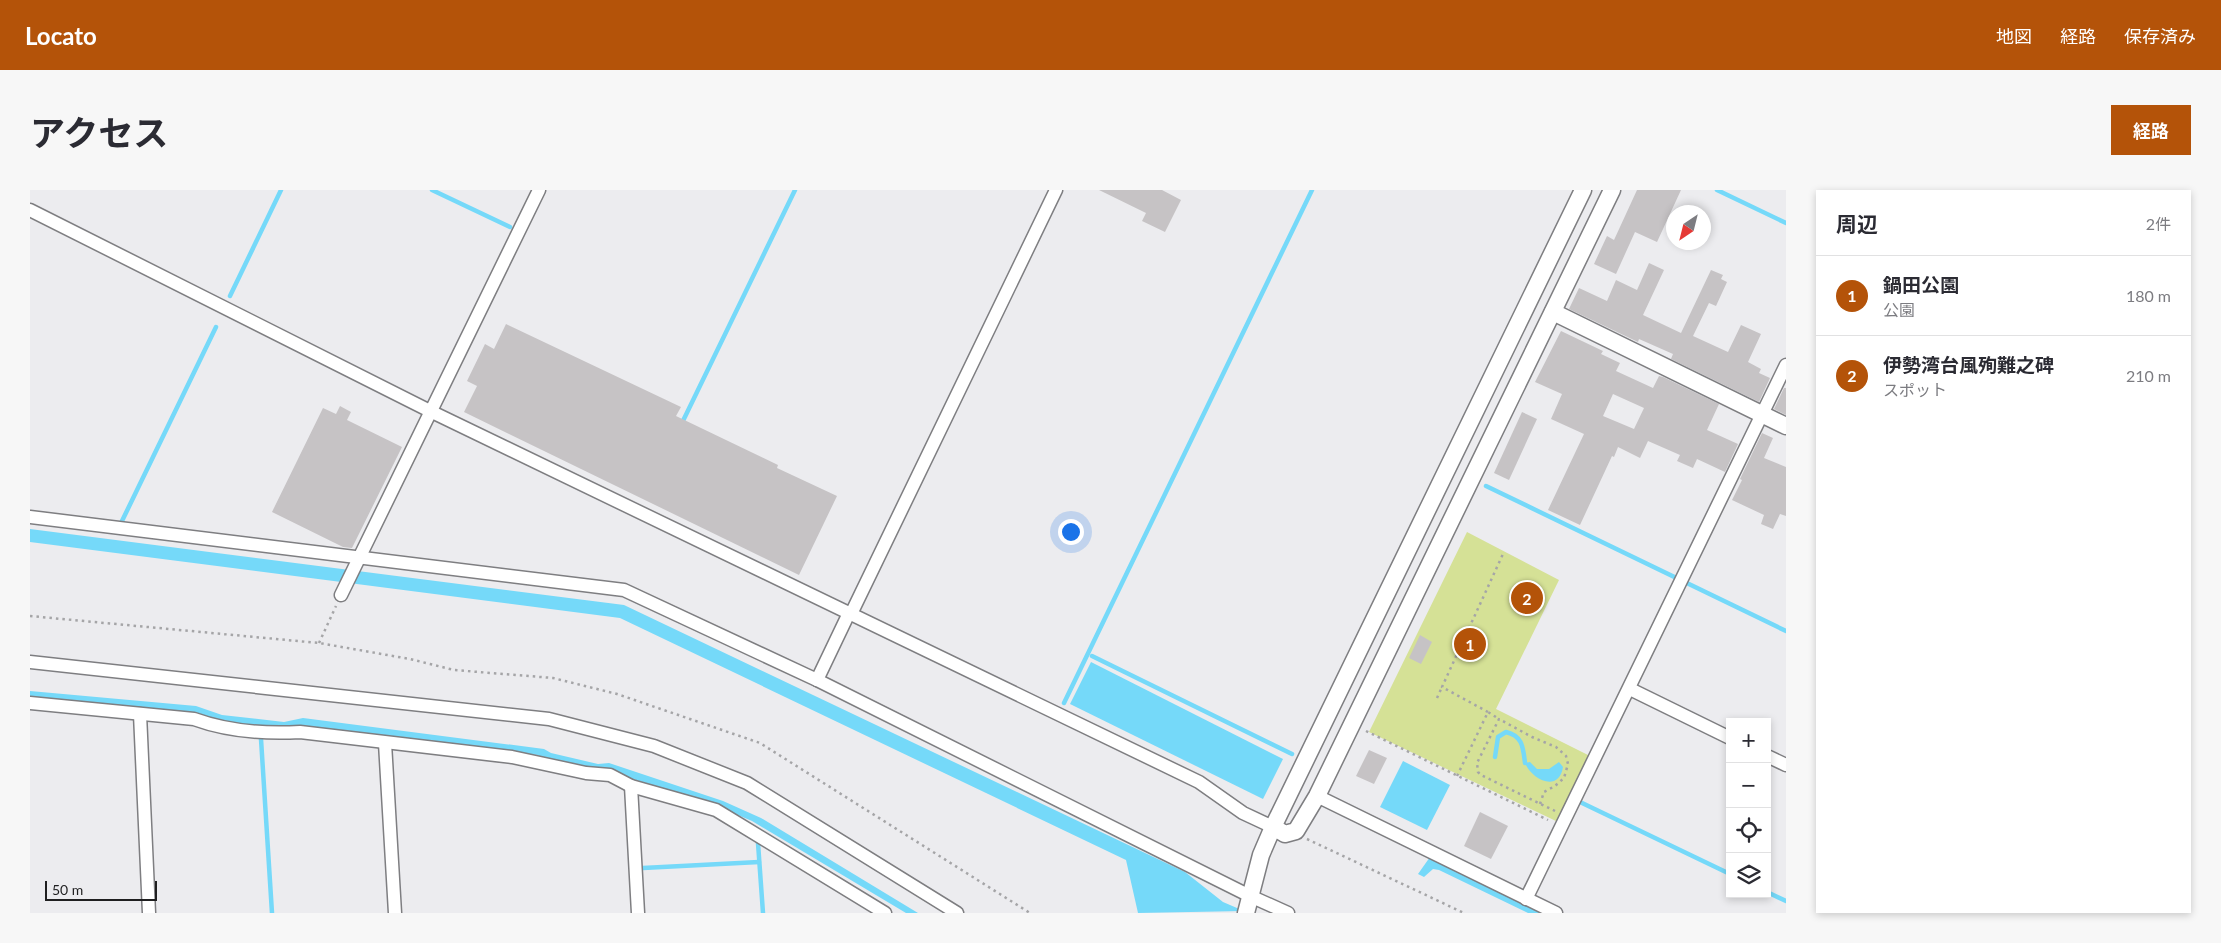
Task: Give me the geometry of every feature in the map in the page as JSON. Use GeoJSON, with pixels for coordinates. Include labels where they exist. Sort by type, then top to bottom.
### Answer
{"type":"FeatureCollection","features":[{"type":"Feature","properties":{"kind":"street"},"geometry":{"type":"LineString","coordinates":[[341,595],[539,190]]}},
{"type":"Feature","properties":{"kind":"street"},"geometry":{"type":"LineString","coordinates":[[817,680],[1056,190]]}},
{"type":"Feature","properties":{"kind":"street"},"geometry":{"type":"LineString","coordinates":[[1248,905],[1261,856],[1273,827],[1583,190]]}},
{"type":"Feature","properties":{"kind":"street"},"geometry":{"type":"LineString","coordinates":[[30,210],[432,412],[1199,782],[1243,813],[1286,834],[1296,831],[1317,796],[1612,190]]}},
{"type":"Feature","properties":{"kind":"street"},"geometry":{"type":"LineString","coordinates":[[1553,312],[1786,426]]}},
{"type":"Feature","properties":{"kind":"street"},"geometry":{"type":"LineString","coordinates":[[1526,898],[1630,689],[1786,365]]}},
{"type":"Feature","properties":{"kind":"street"},"geometry":{"type":"LineString","coordinates":[[30,517],[361,556],[624,590],[817,680],[1248,905],[1288,913]]}},
{"type":"Feature","properties":{"kind":"street"},"geometry":{"type":"LineString","coordinates":[[30,662],[549,719],[597,730],[654,746],[747,783],[957,913]]}},
{"type":"Feature","properties":{"kind":"street"},"geometry":{"type":"LineString","coordinates":[[1630,689],[1726,736]]}},
{"type":"Feature","properties":{"kind":"street"},"geometry":{"type":"LineString","coordinates":[[30,703],[194,719],[214,727],[278,733],[300,732],[512,757],[586,773],[610,776],[631,786],[716,810],[886,913]]}},
{"type":"Feature","properties":{"kind":"street"},"geometry":{"type":"LineString","coordinates":[[140,714],[149,913]]}},
{"type":"Feature","properties":{"kind":"street"},"geometry":{"type":"LineString","coordinates":[[386,743],[395,913]]}},
{"type":"Feature","properties":{"kind":"street"},"geometry":{"type":"LineString","coordinates":[[1771,758],[1786,765]]}},
{"type":"Feature","properties":{"kind":"street"},"geometry":{"type":"LineString","coordinates":[[631,786],[638,913]]}},
{"type":"Feature","properties":{"kind":"street"},"geometry":{"type":"LineString","coordinates":[[1317,796],[1556,913]]}},
{"type":"Feature","properties":{"kind":"path"},"geometry":{"type":"LineString","coordinates":[[1437,698],[1503,554]]}},
{"type":"Feature","properties":{"kind":"path"},"geometry":{"type":"LineString","coordinates":[[319,643],[341,595]]}},
{"type":"Feature","properties":{"kind":"path"},"geometry":{"type":"LineString","coordinates":[[1442,686],[1532,738],[1556,747],[1566,756],[1568,764],[1564,778],[1544,792],[1540,804]]}},
{"type":"Feature","properties":{"kind":"path"},"geometry":{"type":"LineString","coordinates":[[1457,776],[1488,712]]}},
{"type":"Feature","properties":{"kind":"path"},"geometry":{"type":"LineString","coordinates":[[1499,719],[1477,763],[1477,770],[1481,775],[1540,804],[1563,821]]}},
{"type":"Feature","properties":{"kind":"path"},"geometry":{"type":"LineString","coordinates":[[1370,724],[1366,732],[1457,776],[1563,821]]}},
{"type":"Feature","properties":{"kind":"path"},"geometry":{"type":"LineString","coordinates":[[1296,831],[1314,843],[1464,913]]}},
{"type":"Feature","properties":{"kind":"green space"},"geometry":{"type":"Polygon","coordinates":[[[1467,532],[1559,580],[1496,709],[1590,756],[1558,822],[1369,732],[1467,532]]]}},
{"type":"Feature","properties":{"kind":"water"},"geometry":{"type":"Polygon","coordinates":[[[30,529],[624,605],[1185,872],[1223,902],[1244,911],[1138,913],[1126,860],[620,618],[30,542],[30,529]]]}},
{"type":"Feature","properties":{"kind":"water"},"geometry":{"type":"Polygon","coordinates":[[[1091,662],[1283,759],[1263,799],[1070,704],[1091,662]]]}},
{"type":"Feature","properties":{"kind":"water"},"geometry":{"type":"Polygon","coordinates":[[[30,691],[196,706],[222,715],[284,722],[303,718],[544,749],[551,753],[598,764],[609,763],[723,801],[761,818],[918,913],[906,913],[752,821],[714,805],[608,771],[545,760],[538,755],[382,738],[276,730],[30,701],[30,691]]]}},
{"type":"Feature","properties":{"kind":"water"},"geometry":{"type":"Polygon","coordinates":[[[1403,761],[1450,785],[1427,830],[1380,807],[1403,761]]]}},
{"type":"Feature","properties":{"kind":"water"},"geometry":{"type":"Polygon","coordinates":[[[1530,762],[1537,769],[1549,769],[1559,762],[1563,767],[1561,775],[1551,782],[1539,779],[1528,769],[1525,763],[1530,762]]]}},
{"type":"Feature","properties":{"kind":"water"},"geometry":{"type":"Polygon","coordinates":[[[1430,857],[1545,913],[1528,913],[1439,870],[1433,869],[1424,877],[1418,874],[1430,857]]]}},
{"type":"Feature","properties":{"kind":"building"},"geometry":{"type":"Polygon","coordinates":[[[1099,190],[1162,190],[1181,200],[1165,232],[1142,221],[1146,213],[1099,190]]]}},
{"type":"Feature","properties":{"kind":"building"},"geometry":{"type":"Polygon","coordinates":[[[1637,190],[1681,190],[1674,205],[1666,205],[1666,222],[1657,242],[1635,232],[1616,274],[1594,264],[1607,236],[1614,240],[1637,190]]]}},
{"type":"Feature","properties":{"kind":"building"},"geometry":{"type":"Polygon","coordinates":[[[1649,263],[1664,270],[1643,315],[1681,333],[1711,270],[1723,275],[1721,279],[1727,282],[1716,306],[1709,303],[1693,336],[1728,352],[1741,325],[1761,334],[1748,362],[1761,369],[1759,373],[1770,378],[1759,402],[1671,359],[1673,354],[1639,339],[1638,342],[1569,309],[1579,288],[1607,301],[1616,280],[1637,290],[1649,263]]]}},
{"type":"Feature","properties":{"kind":"building"},"geometry":{"type":"Polygon","coordinates":[[[506,324],[681,407],[676,416],[778,465],[777,468],[837,496],[799,575],[464,412],[477,386],[467,381],[485,344],[494,349],[506,324]]]}},
{"type":"Feature","properties":{"kind":"building"},"geometry":{"type":"Polygon","coordinates":[[[1561,331],[1603,351],[1601,354],[1620,363],[1616,371],[1653,388],[1659,376],[1663,377],[1719,404],[1707,430],[1738,444],[1725,472],[1697,459],[1693,468],[1677,461],[1680,455],[1648,441],[1640,458],[1618,447],[1580,525],[1548,510],[1584,434],[1551,419],[1562,394],[1535,382],[1561,331]],[[1613,394],[1603,416],[1634,429],[1644,408],[1613,394]]]}},
{"type":"Feature","properties":{"kind":"building"},"geometry":{"type":"Polygon","coordinates":[[[1784,388],[1786,388],[1786,415],[1774,409],[1784,388]]]}},
{"type":"Feature","properties":{"kind":"building"},"geometry":{"type":"Polygon","coordinates":[[[340,406],[351,412],[347,420],[402,447],[352,548],[343,547],[272,512],[323,408],[336,414],[340,406]]]}},
{"type":"Feature","properties":{"kind":"building"},"geometry":{"type":"Polygon","coordinates":[[[1522,412],[1537,419],[1509,480],[1494,473],[1522,412]]]}},
{"type":"Feature","properties":{"kind":"building"},"geometry":{"type":"Polygon","coordinates":[[[1762,433],[1773,438],[1764,458],[1786,467],[1786,516],[1780,514],[1773,529],[1761,524],[1764,515],[1732,500],[1762,433]]]}},
{"type":"Feature","properties":{"kind":"building"},"geometry":{"type":"Polygon","coordinates":[[[1420,635],[1432,642],[1421,664],[1409,658],[1420,635]]]}},
{"type":"Feature","properties":{"kind":"building"},"geometry":{"type":"Polygon","coordinates":[[[1369,750],[1387,758],[1374,784],[1356,776],[1369,750]]]}},
{"type":"Feature","properties":{"kind":"building"},"geometry":{"type":"Polygon","coordinates":[[[1480,812],[1508,826],[1491,859],[1464,846],[1480,812]]]}},
{"type":"Feature","properties":{"kind":"waterway"},"geometry":{"type":"LineString","coordinates":[[230,296],[281,190]]}},
{"type":"Feature","properties":{"kind":"waterway"},"geometry":{"type":"LineString","coordinates":[[432,190],[510,227]]}},
{"type":"Feature","properties":{"kind":"waterway"},"geometry":{"type":"LineString","coordinates":[[681,425],[795,190]]}},
{"type":"Feature","properties":{"kind":"waterway"},"geometry":{"type":"LineString","coordinates":[[1064,703],[1312,190]]}},
{"type":"Feature","properties":{"kind":"waterway"},"geometry":{"type":"LineString","coordinates":[[1717,190],[1786,223]]}},
{"type":"Feature","properties":{"kind":"waterway"},"geometry":{"type":"LineString","coordinates":[[122,521],[216,327]]}},
{"type":"Feature","properties":{"kind":"waterway"},"geometry":{"type":"LineString","coordinates":[[1486,486],[1786,631]]}},
{"type":"Feature","properties":{"kind":"waterway"},"geometry":{"type":"LineString","coordinates":[[1092,656],[1292,754]]}},
{"type":"Feature","properties":{"kind":"waterway"},"geometry":{"type":"LineString","coordinates":[[1495,757],[1498,737],[1506,732],[1516,736],[1521,743],[1525,763]]}},
{"type":"Feature","properties":{"kind":"waterway"},"geometry":{"type":"LineString","coordinates":[[261,739],[272,913]]}},
{"type":"Feature","properties":{"kind":"waterway"},"geometry":{"type":"LineString","coordinates":[[1580,802],[1726,872]]}},
{"type":"Feature","properties":{"kind":"waterway"},"geometry":{"type":"LineString","coordinates":[[758,843],[763,913]]}},
{"type":"Feature","properties":{"kind":"waterway"},"geometry":{"type":"LineString","coordinates":[[643,868],[759,862]]}},
{"type":"Feature","properties":{"kind":"waterway"},"geometry":{"type":"LineString","coordinates":[[1771,894],[1786,901]]}},
{"type":"Feature","properties":{"kind":"place","name":"伊勢湾台風殉難之碑"},"geometry":{"type":"Point","coordinates":[1527,598]}},
{"type":"Feature","properties":{"kind":"place","name":"鍋田公園"},"geometry":{"type":"Point","coordinates":[1470,644]}}]}
